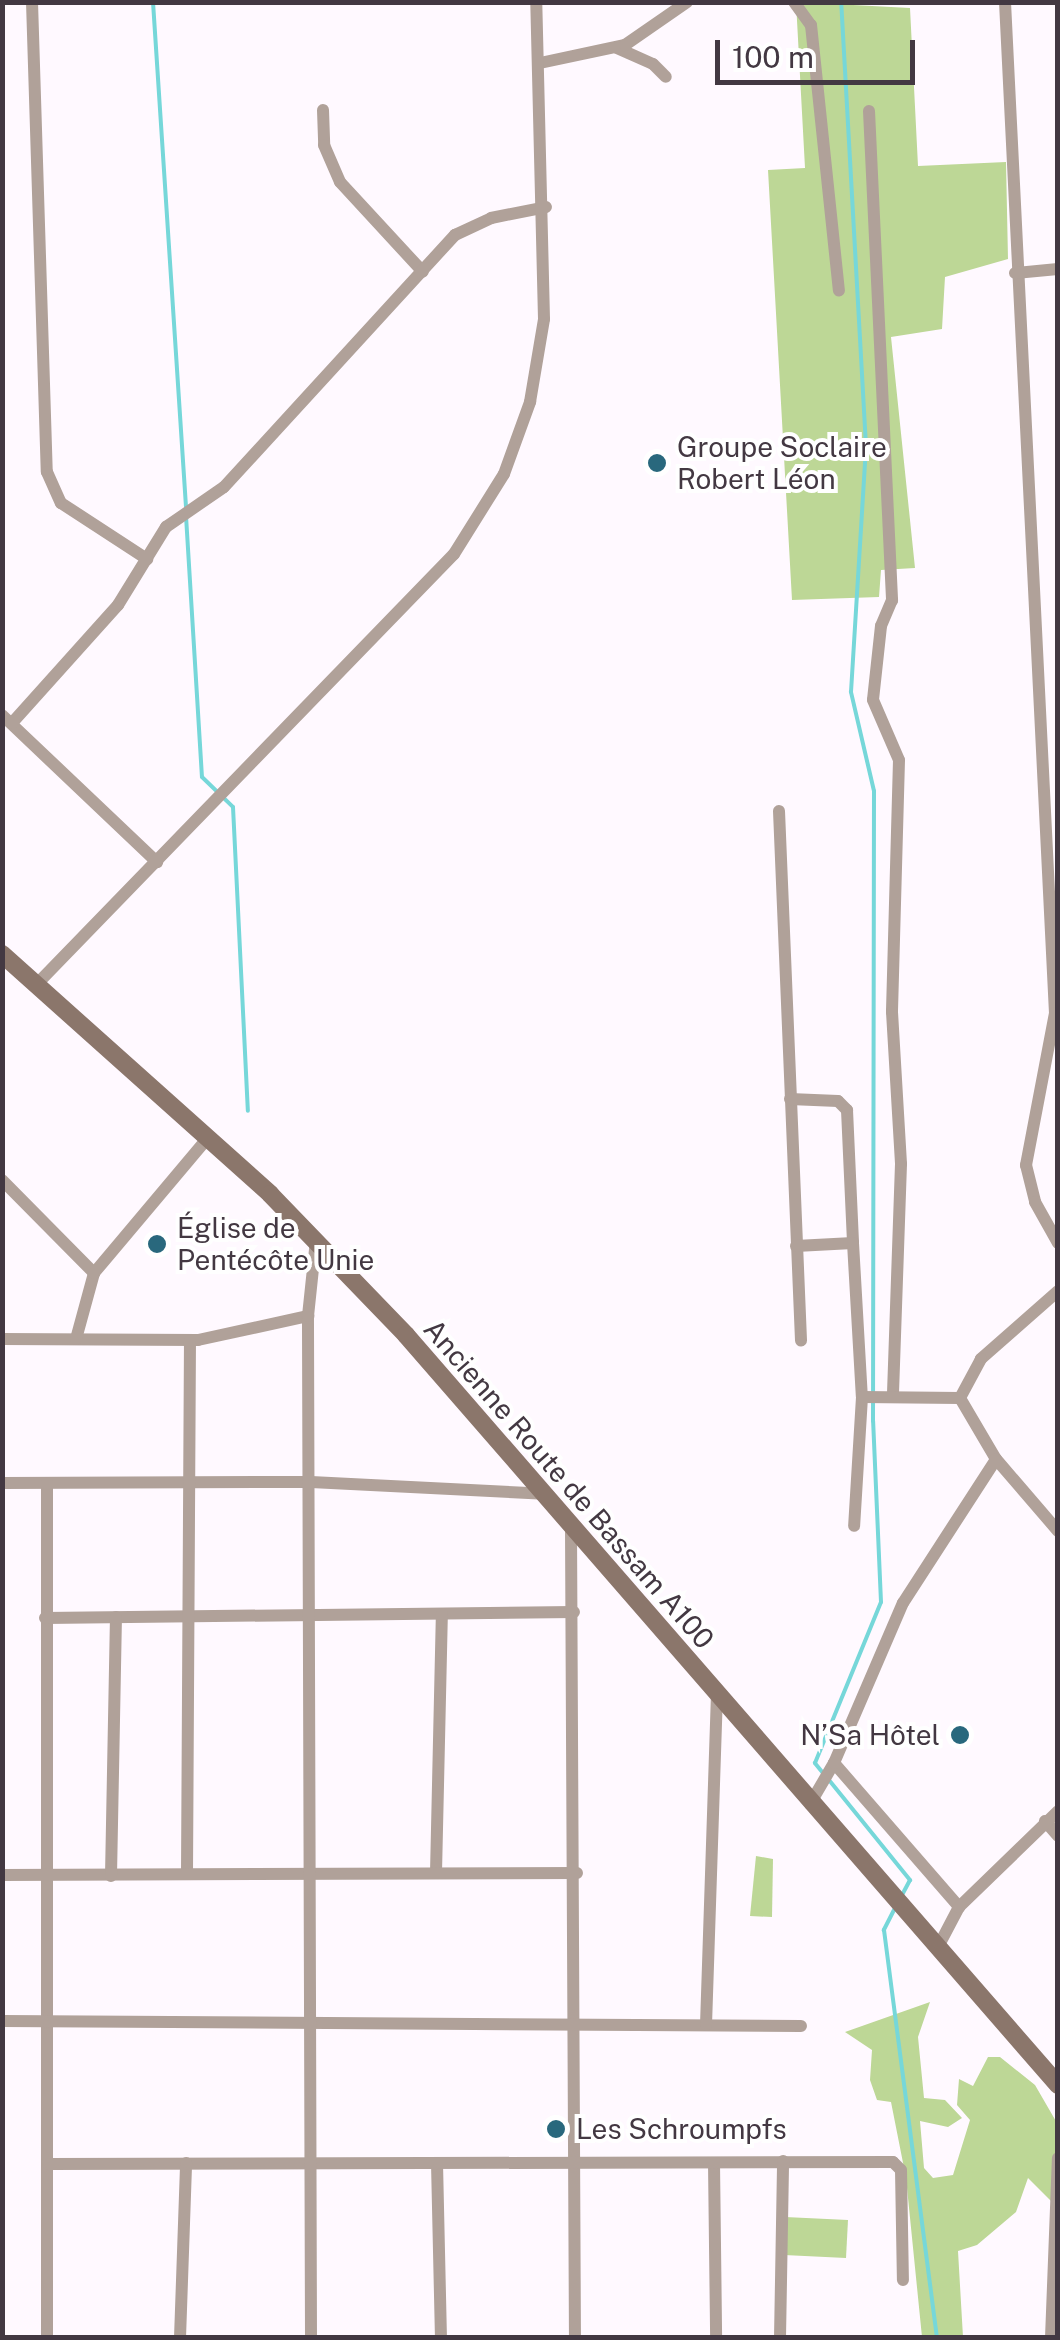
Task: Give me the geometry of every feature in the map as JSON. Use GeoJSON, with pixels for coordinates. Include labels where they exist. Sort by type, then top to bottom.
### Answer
{"type":"FeatureCollection","features":[{"type":"Feature","properties":{"kind":"main road","name":"Ancienne Route de Bassam A100"},"geometry":{"type":"LineString","coordinates":[[2,954],[316,1240],[544,1494],[717,1698],[1058,2085]]}},
{"type":"Feature","properties":{"kind":"street"},"geometry":{"type":"LineString","coordinates":[[32,2],[47,472],[61,503],[147,559]]}},
{"type":"Feature","properties":{"kind":"street"},"geometry":{"type":"LineString","coordinates":[[36,985],[454,554],[504,474],[530,402],[544,320],[546,207],[536,2]]}},
{"type":"Feature","properties":{"kind":"street"},"geometry":{"type":"LineString","coordinates":[[540,64],[616,48],[687,2]]}},
{"type":"Feature","properties":{"kind":"street"},"geometry":{"type":"LineString","coordinates":[[794,2],[811,25],[839,291]]}},
{"type":"Feature","properties":{"kind":"street"},"geometry":{"type":"LineString","coordinates":[[1005,2],[1015,273],[1056,1013],[1026,1165],[1036,1202],[1058,1242]]}},
{"type":"Feature","properties":{"kind":"street"},"geometry":{"type":"LineString","coordinates":[[616,48],[666,77]]}},
{"type":"Feature","properties":{"kind":"street"},"geometry":{"type":"LineString","coordinates":[[323,110],[324,144],[340,182],[423,272]]}},
{"type":"Feature","properties":{"kind":"street"},"geometry":{"type":"LineString","coordinates":[[869,110],[892,600],[882,626],[873,700],[899,760],[892,1012],[901,1164],[893,1395]]}},
{"type":"Feature","properties":{"kind":"street"},"geometry":{"type":"LineString","coordinates":[[157,862],[7,719],[118,605],[166,527],[224,486],[455,235],[472,226],[546,207]]}},
{"type":"Feature","properties":{"kind":"street"},"geometry":{"type":"LineString","coordinates":[[1015,273],[1058,270]]}},
{"type":"Feature","properties":{"kind":"street"},"geometry":{"type":"LineString","coordinates":[[779,811],[801,1341]]}},
{"type":"Feature","properties":{"kind":"street"},"geometry":{"type":"LineString","coordinates":[[790,1099],[838,1101],[847,1110],[862,1397],[854,1526]]}},
{"type":"Feature","properties":{"kind":"street"},"geometry":{"type":"LineString","coordinates":[[76,1339],[94,1273],[207,1139]]}},
{"type":"Feature","properties":{"kind":"street"},"geometry":{"type":"LineString","coordinates":[[2,1180],[94,1273]]}},
{"type":"Feature","properties":{"kind":"street"},"geometry":{"type":"LineString","coordinates":[[311,2338],[308,1316],[316,1240]]}},
{"type":"Feature","properties":{"kind":"street"},"geometry":{"type":"LineString","coordinates":[[796,1246],[853,1243]]}},
{"type":"Feature","properties":{"kind":"street"},"geometry":{"type":"LineString","coordinates":[[960,1398],[981,1359],[1058,1290]]}},
{"type":"Feature","properties":{"kind":"street"},"geometry":{"type":"LineString","coordinates":[[2,1340],[190,1340],[308,1316]]}},
{"type":"Feature","properties":{"kind":"street"},"geometry":{"type":"LineString","coordinates":[[187,1874],[190,1340]]}},
{"type":"Feature","properties":{"kind":"street"},"geometry":{"type":"LineString","coordinates":[[862,1397],[960,1398]]}},
{"type":"Feature","properties":{"kind":"street"},"geometry":{"type":"LineString","coordinates":[[960,1398],[996,1458],[1058,1531]]}},
{"type":"Feature","properties":{"kind":"street"},"geometry":{"type":"LineString","coordinates":[[810,1804],[834,1763],[903,1603],[996,1458]]}},
{"type":"Feature","properties":{"kind":"street"},"geometry":{"type":"LineString","coordinates":[[47,1482],[47,2338]]}},
{"type":"Feature","properties":{"kind":"street"},"geometry":{"type":"LineString","coordinates":[[2,1483],[311,1482],[544,1494]]}},
{"type":"Feature","properties":{"kind":"street"},"geometry":{"type":"LineString","coordinates":[[571,1529],[577,1873],[575,2338]]}},
{"type":"Feature","properties":{"kind":"street"},"geometry":{"type":"LineString","coordinates":[[45,1618],[574,1612]]}},
{"type":"Feature","properties":{"kind":"street"},"geometry":{"type":"LineString","coordinates":[[436,1873],[442,1614]]}},
{"type":"Feature","properties":{"kind":"street"},"geometry":{"type":"LineString","coordinates":[[111,1876],[116,1617]]}},
{"type":"Feature","properties":{"kind":"street"},"geometry":{"type":"LineString","coordinates":[[706,2025],[717,1698]]}},
{"type":"Feature","properties":{"kind":"street"},"geometry":{"type":"LineString","coordinates":[[834,1763],[959,1907]]}},
{"type":"Feature","properties":{"kind":"street"},"geometry":{"type":"LineString","coordinates":[[938,1948],[959,1907],[1058,1811]]}},
{"type":"Feature","properties":{"kind":"street"},"geometry":{"type":"LineString","coordinates":[[1046,1822],[1058,1836]]}},
{"type":"Feature","properties":{"kind":"street"},"geometry":{"type":"LineString","coordinates":[[2,1874],[577,1873]]}},
{"type":"Feature","properties":{"kind":"street"},"geometry":{"type":"LineString","coordinates":[[2,2021],[308,2019],[801,2026]]}},
{"type":"Feature","properties":{"kind":"street"},"geometry":{"type":"LineString","coordinates":[[1051,2338],[1058,2158]]}},
{"type":"Feature","properties":{"kind":"street"},"geometry":{"type":"LineString","coordinates":[[780,2338],[783,2161]]}},
{"type":"Feature","properties":{"kind":"street"},"geometry":{"type":"LineString","coordinates":[[437,2162],[440,2338]]}},
{"type":"Feature","properties":{"kind":"street"},"geometry":{"type":"LineString","coordinates":[[714,2162],[716,2338]]}},
{"type":"Feature","properties":{"kind":"street"},"geometry":{"type":"LineString","coordinates":[[180,2338],[186,2163]]}},
{"type":"Feature","properties":{"kind":"street"},"geometry":{"type":"LineString","coordinates":[[48,2164],[898,2164],[903,2280]]}},
{"type":"Feature","properties":{"kind":"green space"},"geometry":{"type":"Polygon","coordinates":[[[796,2],[910,8],[918,166],[1006,162],[1008,259],[945,277],[942,329],[891,337],[915,568],[881,570],[879,597],[792,600],[768,170],[805,168],[796,2]]]}},
{"type":"Feature","properties":{"kind":"green space"},"geometry":{"type":"Polygon","coordinates":[[[756,1856],[773,1859],[772,1917],[750,1916],[756,1856]]]}},
{"type":"Feature","properties":{"kind":"green space"},"geometry":{"type":"Polygon","coordinates":[[[930,2002],[918,2037],[924,2098],[945,2100],[962,2118],[948,2127],[920,2121],[924,2168],[933,2178],[953,2175],[970,2120],[957,2105],[959,2079],[973,2086],[988,2057],[1000,2057],[1035,2085],[1057,2123],[1057,2207],[1028,2178],[1016,2212],[977,2245],[958,2251],[963,2337],[922,2337],[906,2178],[891,2102],[877,2100],[870,2080],[872,2050],[845,2032],[930,2002]]]}},
{"type":"Feature","properties":{"kind":"green space"},"geometry":{"type":"Polygon","coordinates":[[[785,2217],[848,2220],[846,2258],[784,2255],[785,2217]]]}},
{"type":"Feature","properties":{"kind":"waterway"},"geometry":{"type":"LineString","coordinates":[[153,2],[186,507]]}},
{"type":"Feature","properties":{"kind":"waterway"},"geometry":{"type":"LineString","coordinates":[[823,1773],[815,1763],[881,1602],[873,1421],[874,791],[851,692],[866,446],[841,2]]}},
{"type":"Feature","properties":{"kind":"waterway"},"geometry":{"type":"LineString","coordinates":[[186,516],[202,777],[233,807],[248,1111]]}},
{"type":"Feature","properties":{"kind":"waterway"},"geometry":{"type":"LineString","coordinates":[[829,1780],[910,1880],[902,1895]]}},
{"type":"Feature","properties":{"kind":"waterway"},"geometry":{"type":"LineString","coordinates":[[895,1908],[884,1930],[937,2338]]}},
{"type":"Feature","properties":{"kind":"place","name":"Groupe Soclaire Robert Léon"},"geometry":{"type":"Point","coordinates":[657,463]}},
{"type":"Feature","properties":{"kind":"place","name":"Église de Pentécôte Unie"},"geometry":{"type":"Point","coordinates":[157,1244]}},
{"type":"Feature","properties":{"kind":"place","name":"N’Sa Hôtel"},"geometry":{"type":"Point","coordinates":[960,1735]}},
{"type":"Feature","properties":{"kind":"place","name":"Les Schroumpfs"},"geometry":{"type":"Point","coordinates":[556,2129]}}]}
